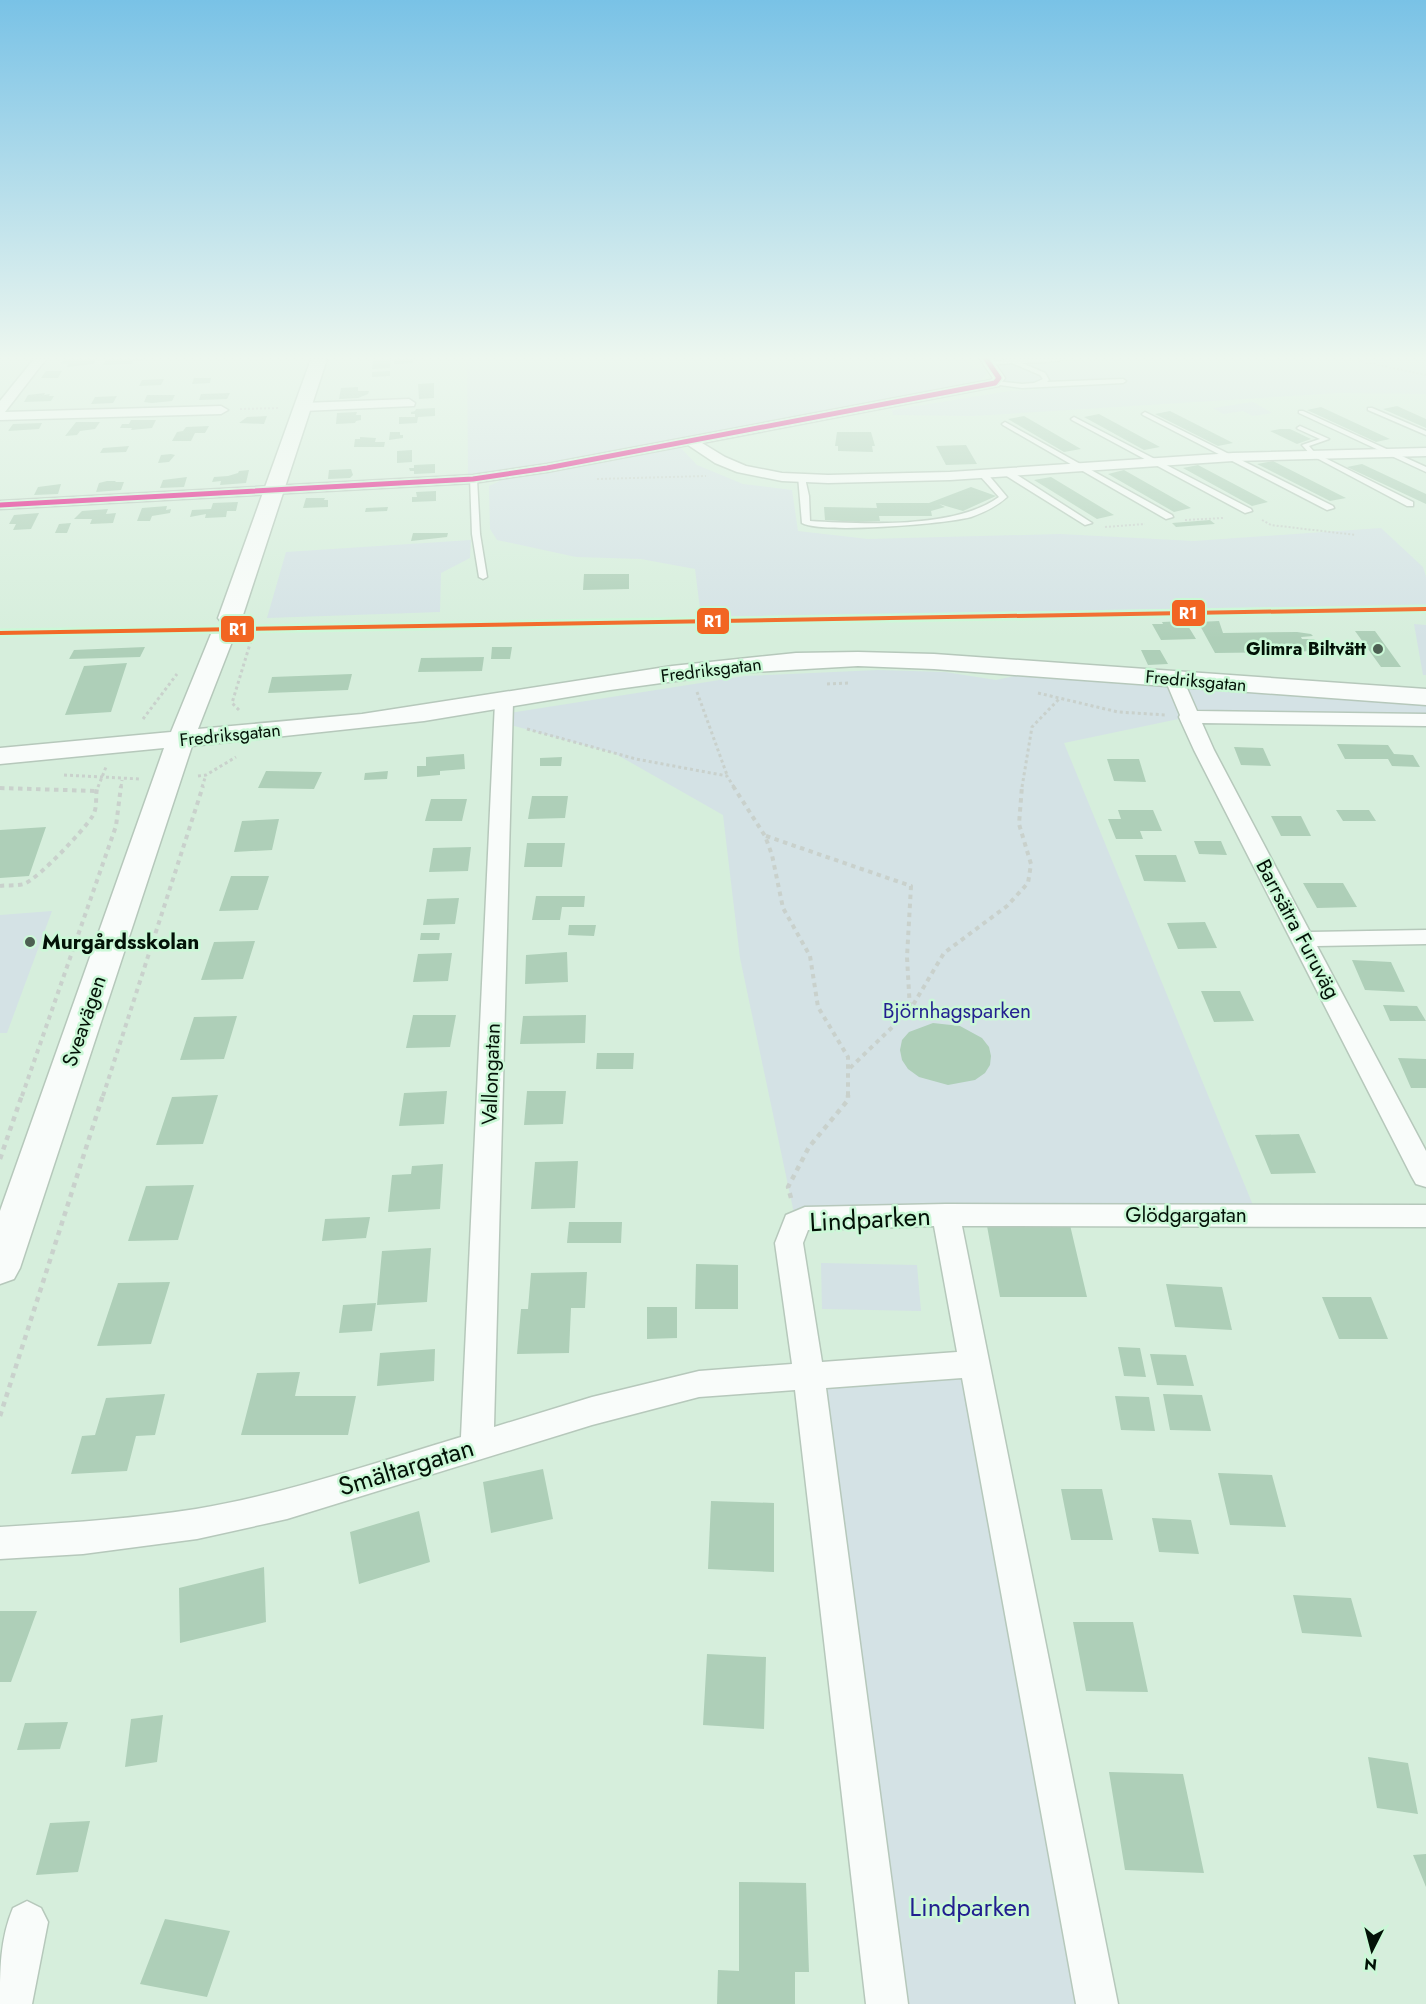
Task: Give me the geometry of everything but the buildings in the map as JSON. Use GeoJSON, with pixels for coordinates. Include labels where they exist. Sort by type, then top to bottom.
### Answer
{"type":"FeatureCollection","features":[{"type":"Feature","properties":{"kind":"main road","name":"Sveavägen"},"geometry":{"type":"LineString","coordinates":[[0,1268],[158,800],[227,626],[272,490],[282,453]]}},
{"type":"Feature","properties":{"kind":"main road","name":"Fredriksgatan"},"geometry":{"type":"LineString","coordinates":[[0,756],[420,715],[504,712],[664,676],[767,663],[856,658],[944,662],[1426,697]]}},
{"type":"Feature","properties":{"kind":"street"},"geometry":{"type":"LineString","coordinates":[[0,505],[473,478],[622,453]]}},
{"type":"Feature","properties":{"kind":"street"},"geometry":{"type":"LineString","coordinates":[[708,453],[742,469],[801,478],[895,478],[1008,473],[1233,457],[1407,453]]}},
{"type":"Feature","properties":{"kind":"street","name":"Barrsätra Furuväg"},"geometry":{"type":"LineString","coordinates":[[1174,679],[1188,717],[1426,1177]]}},
{"type":"Feature","properties":{"kind":"street","name":"Vallongatan"},"geometry":{"type":"LineString","coordinates":[[477,1445],[504,712]]}},
{"type":"Feature","properties":{"kind":"street","name":"Fredriksgatan"},"geometry":{"type":"LineString","coordinates":[[1188,717],[1426,720]]}},
{"type":"Feature","properties":{"kind":"street"},"geometry":{"type":"LineString","coordinates":[[1304,939],[1426,937]]}},
{"type":"Feature","properties":{"kind":"street","name":"Lindparken"},"geometry":{"type":"LineString","coordinates":[[887,2004],[809,1374],[789,1243],[796,1223],[805,1218],[825,1216],[946,1215],[1097,2004]]}},
{"type":"Feature","properties":{"kind":"street","name":"Glödgargatan"},"geometry":{"type":"LineString","coordinates":[[946,1215],[1426,1216]]}},
{"type":"Feature","properties":{"kind":"street"},"geometry":{"type":"LineString","coordinates":[[809,1374],[975,1364]]}},
{"type":"Feature","properties":{"kind":"street","name":"Smältargatan"},"geometry":{"type":"LineString","coordinates":[[0,1543],[83,1538],[197,1524],[287,1504],[477,1445],[699,1384],[809,1374]]}},
{"type":"Feature","properties":{"kind":"street"},"geometry":{"type":"LineString","coordinates":[[11,2004],[27,1922]]}},
{"type":"Feature","properties":{"kind":"lane"},"geometry":{"type":"LineString","coordinates":[[1056,453],[1169,517]]}},
{"type":"Feature","properties":{"kind":"lane"},"geometry":{"type":"LineString","coordinates":[[1139,453],[1248,512]]}},
{"type":"Feature","properties":{"kind":"lane"},"geometry":{"type":"LineString","coordinates":[[1223,453],[1330,508]]}},
{"type":"Feature","properties":{"kind":"lane"},"geometry":{"type":"LineString","coordinates":[[1390,453],[1426,470]]}},
{"type":"Feature","properties":{"kind":"lane"},"geometry":{"type":"LineString","coordinates":[[1313,454],[1410,504]]}},
{"type":"Feature","properties":{"kind":"lane"},"geometry":{"type":"LineString","coordinates":[[1008,473],[1088,523]]}},
{"type":"Feature","properties":{"kind":"lane"},"geometry":{"type":"LineString","coordinates":[[801,478],[806,496],[806,522],[903,525],[962,516],[999,502],[1003,497],[983,474]]}},
{"type":"Feature","properties":{"kind":"lane"},"geometry":{"type":"LineString","coordinates":[[473,478],[476,534],[483,577]]}},
{"type":"Feature","properties":{"kind":"path"},"geometry":{"type":"LineString","coordinates":[[590,479],[706,476]]}},
{"type":"Feature","properties":{"kind":"path"},"geometry":{"type":"LineString","coordinates":[[1248,512],[1270,525],[1356,535]]}},
{"type":"Feature","properties":{"kind":"path"},"geometry":{"type":"LineString","coordinates":[[239,710],[232,703],[253,634]]}},
{"type":"Feature","properties":{"kind":"path"},"geometry":{"type":"LineString","coordinates":[[146,717],[183,666]]}},
{"type":"Feature","properties":{"kind":"path"},"geometry":{"type":"LineString","coordinates":[[693,683],[727,776],[765,836],[772,855],[783,908],[810,956],[818,1007],[848,1058],[848,1100],[809,1147],[788,1188],[796,1223]]}},
{"type":"Feature","properties":{"kind":"path"},"geometry":{"type":"LineString","coordinates":[[1028,690],[1118,712],[1188,717]]}},
{"type":"Feature","properties":{"kind":"path"},"geometry":{"type":"LineString","coordinates":[[849,1068],[910,1010],[945,953],[1007,906],[1028,883],[1031,864],[1019,824],[1023,772],[1032,728],[1059,699]]}},
{"type":"Feature","properties":{"kind":"path"},"geometry":{"type":"LineString","coordinates":[[504,712],[636,759],[727,776]]}},
{"type":"Feature","properties":{"kind":"path"},"geometry":{"type":"LineString","coordinates":[[0,886],[23,884],[42,872],[92,817],[98,800],[96,791],[102,776],[56,775]]}},
{"type":"Feature","properties":{"kind":"path"},"geometry":{"type":"LineString","coordinates":[[0,1416],[206,775]]}},
{"type":"Feature","properties":{"kind":"path"},"geometry":{"type":"LineString","coordinates":[[0,1159],[116,826],[122,780]]}},
{"type":"Feature","properties":{"kind":"path"},"geometry":{"type":"LineString","coordinates":[[0,788],[96,791]]}},
{"type":"Feature","properties":{"kind":"path"},"geometry":{"type":"LineString","coordinates":[[765,836],[910,886],[907,957],[910,1010]]}},
{"type":"Feature","properties":{"kind":"green space"},"geometry":{"type":"Polygon","coordinates":[[[468,453],[608,453],[508,471],[468,475],[468,453]]]}},
{"type":"Feature","properties":{"kind":"green space"},"geometry":{"type":"Polygon","coordinates":[[[649,453],[685,453],[697,465],[743,484],[792,490],[798,531],[868,539],[1060,534],[1194,541],[1381,528],[1423,567],[1426,577],[1426,605],[701,617],[695,569],[641,559],[576,557],[497,540],[490,529],[489,486],[506,478],[649,453]]]}},
{"type":"Feature","properties":{"kind":"green space"},"geometry":{"type":"Polygon","coordinates":[[[471,540],[470,558],[441,573],[440,612],[267,618],[286,552],[471,540]]]}},
{"type":"Feature","properties":{"kind":"green space"},"geometry":{"type":"Polygon","coordinates":[[[1414,624],[1426,625],[1426,675],[1423,675],[1414,624]]]}},
{"type":"Feature","properties":{"kind":"green space","name":"Björnhagsparken"},"geometry":{"type":"Polygon","coordinates":[[[1046,669],[1426,697],[1426,720],[1188,717],[1064,743],[1257,1215],[796,1223],[740,958],[723,815],[614,753],[503,723],[504,714],[745,676],[878,670],[945,672],[996,680],[1046,669]]]}},
{"type":"Feature","properties":{"kind":"green space"},"geometry":{"type":"Polygon","coordinates":[[[52,911],[7,1033],[0,1033],[0,915],[52,911]]]}},
{"type":"Feature","properties":{"kind":"green space"},"geometry":{"type":"Polygon","coordinates":[[[821,1263],[917,1265],[921,1311],[822,1309],[821,1263]]]}},
{"type":"Feature","properties":{"kind":"green space","name":"Lindparken"},"geometry":{"type":"Polygon","coordinates":[[[975,1364],[1091,2004],[887,2004],[809,1374],[975,1364]]]}},
{"type":"Feature","properties":{"kind":"transit line"},"geometry":{"type":"LineString","coordinates":[[0,505],[473,479],[629,453]]}},
{"type":"Feature","properties":{"kind":"transit line","name":"R1"},"geometry":{"type":"LineString","coordinates":[[0,633],[1426,609]]}},
{"type":"Feature","properties":{"kind":"place","name":"Glimra Biltvätt"},"geometry":{"type":"Point","coordinates":[1378,649]}},
{"type":"Feature","properties":{"kind":"place","name":"Murgårdsskolan"},"geometry":{"type":"Point","coordinates":[30,942]}}]}
